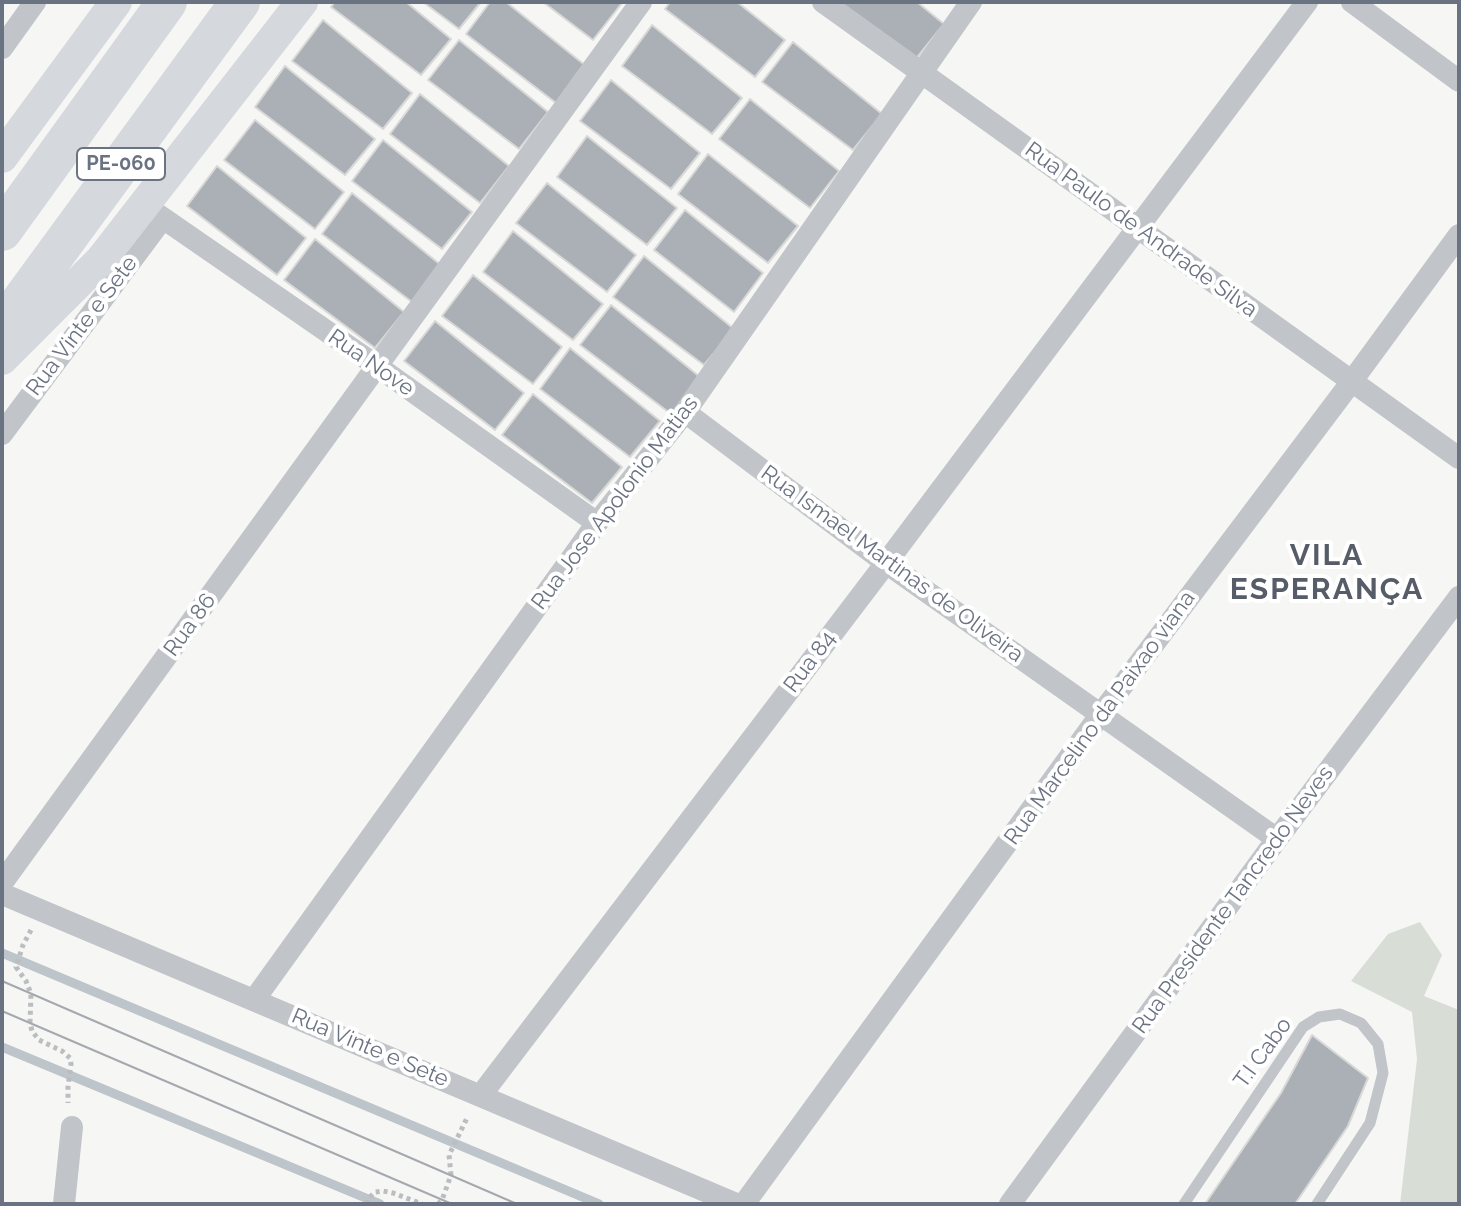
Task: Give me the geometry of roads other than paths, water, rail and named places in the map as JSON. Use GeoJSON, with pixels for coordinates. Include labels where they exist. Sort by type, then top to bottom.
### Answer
{"type":"FeatureCollection","features":[{"type":"Feature","properties":{"kind":"highway","name":"PE-060"},"geometry":{"type":"LineString","coordinates":[[2,231],[167,2]]}},
{"type":"Feature","properties":{"kind":"highway","name":"PE-060"},"geometry":{"type":"LineString","coordinates":[[2,327],[240,2]]}},
{"type":"Feature","properties":{"kind":"main road"},"geometry":{"type":"LineString","coordinates":[[2,157],[92,15],[116,2]]}},
{"type":"Feature","properties":{"kind":"main road","name":"PE-060"},"geometry":{"type":"LineString","coordinates":[[2,359],[154,212],[302,2]]}},
{"type":"Feature","properties":{"kind":"street"},"geometry":{"type":"LineString","coordinates":[[2,48],[35,2]]}},
{"type":"Feature","properties":{"kind":"street","name":"Rua 86"},"geometry":{"type":"LineString","coordinates":[[2,883],[641,2]]}},
{"type":"Feature","properties":{"kind":"street","name":"Rua Paulo de Andrade Silva"},"geometry":{"type":"LineString","coordinates":[[823,2],[1459,458]]}},
{"type":"Feature","properties":{"kind":"street","name":"Rua Jose Apolonio Matias"},"geometry":{"type":"LineString","coordinates":[[254,1000],[597,523],[685,412],[971,2]]}},
{"type":"Feature","properties":{"kind":"street","name":"Rua 84"},"geometry":{"type":"LineString","coordinates":[[481,1095],[1307,2]]}},
{"type":"Feature","properties":{"kind":"street"},"geometry":{"type":"LineString","coordinates":[[1352,2],[1459,81]]}},
{"type":"Feature","properties":{"kind":"street","name":"Rua Nove"},"geometry":{"type":"LineString","coordinates":[[154,212],[597,523]]}},
{"type":"Feature","properties":{"kind":"street","name":"Rua Vinte e Sete"},"geometry":{"type":"LineString","coordinates":[[2,434],[154,212]]}},
{"type":"Feature","properties":{"kind":"street","name":"Rua Marcelino da Paixao viana"},"geometry":{"type":"LineString","coordinates":[[744,1204],[1101,714],[1459,235]]}},
{"type":"Feature","properties":{"kind":"street","name":"Rua Ismael Martinas de Oliveira"},"geometry":{"type":"LineString","coordinates":[[685,412],[886,563],[1277,839]]}},
{"type":"Feature","properties":{"kind":"street","name":"Rua Presidente Tancredo Neves"},"geometry":{"type":"LineString","coordinates":[[1010,1204],[1277,839],[1459,597]]}},
{"type":"Feature","properties":{"kind":"street","name":"Rua Vinte e Sete"},"geometry":{"type":"LineString","coordinates":[[2,894],[736,1204]]}},
{"type":"Feature","properties":{"kind":"street"},"geometry":{"type":"LineString","coordinates":[[64,1204],[72,1127]]}},
{"type":"Feature","properties":{"kind":"lane","name":"T.I Cabo"},"geometry":{"type":"LineString","coordinates":[[1184,1204],[1303,1027],[1319,1017],[1340,1014],[1361,1023],[1378,1044],[1383,1073],[1370,1123],[1317,1204]]}},
{"type":"Feature","properties":{"kind":"waterway"},"geometry":{"type":"LineString","coordinates":[[2,953],[599,1204]]}},
{"type":"Feature","properties":{"kind":"waterway"},"geometry":{"type":"LineString","coordinates":[[2,1047],[380,1204]]}},
{"type":"Feature","properties":{"kind":"tram line"},"geometry":{"type":"LineString","coordinates":[[2,981],[517,1204]]}},
{"type":"Feature","properties":{"kind":"tram line"},"geometry":{"type":"LineString","coordinates":[[2,1011],[452,1204]]}},
{"type":"Feature","properties":{"kind":"district","name":"VILA ESPERANÇA"},"geometry":{"type":"Point","coordinates":[1327,573]}}]}
